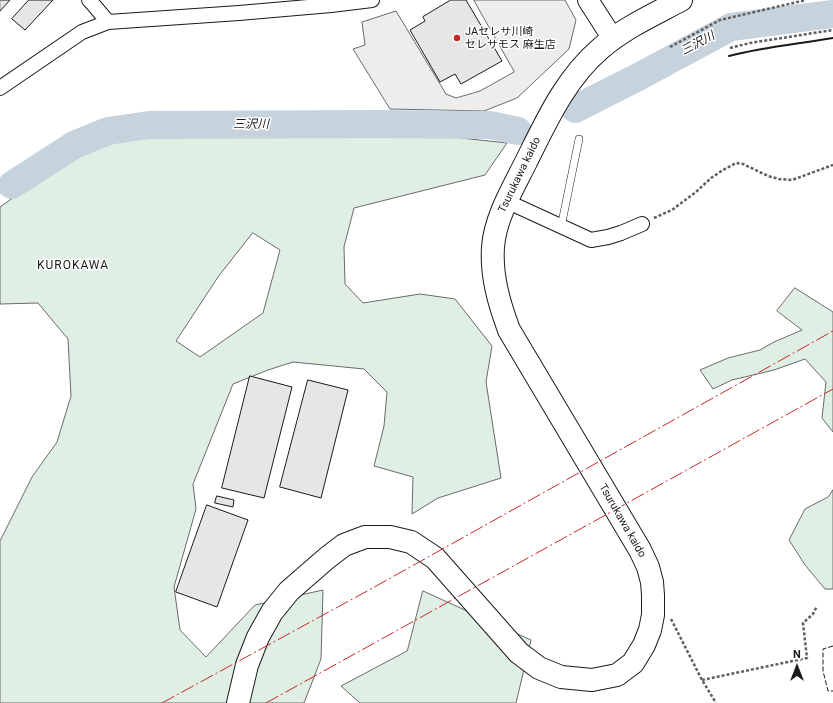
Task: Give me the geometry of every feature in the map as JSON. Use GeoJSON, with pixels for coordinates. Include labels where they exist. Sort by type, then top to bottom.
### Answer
{"type":"FeatureCollection","features":[{"type":"Feature","properties":{"kind":"main road","name":"Tsurukawa kaido"},"geometry":{"type":"LineString","coordinates":[[238,703],[247,665],[258,637],[272,612],[289,591],[327,558],[344,545],[365,537],[390,537],[411,542],[435,558],[519,652],[539,668],[561,678],[592,680],[617,675],[633,663],[644,645],[650,630],[653,616],[654,595],[648,567],[640,550],[509,330],[496,291],[493,269],[493,246],[498,223],[506,202],[553,109],[568,85],[582,67],[612,39],[681,0]]}},
{"type":"Feature","properties":{"kind":"street"},"geometry":{"type":"LineString","coordinates":[[89,0],[108,22]]}},
{"type":"Feature","properties":{"kind":"street"},"geometry":{"type":"LineString","coordinates":[[0,88],[82,32],[108,22],[239,13],[372,0]]}},
{"type":"Feature","properties":{"kind":"street"},"geometry":{"type":"LineString","coordinates":[[588,0],[612,39]]}},
{"type":"Feature","properties":{"kind":"street"},"geometry":{"type":"LineString","coordinates":[[506,202],[591,240],[621,233],[642,224]]}},
{"type":"Feature","properties":{"kind":"lane"},"geometry":{"type":"LineString","coordinates":[[561,227],[579,139]]}},
{"type":"Feature","properties":{"kind":"path"},"geometry":{"type":"LineString","coordinates":[[670,47],[720,20],[806,0]]}},
{"type":"Feature","properties":{"kind":"path"},"geometry":{"type":"LineString","coordinates":[[730,48],[750,43],[833,30]]}},
{"type":"Feature","properties":{"kind":"path"},"geometry":{"type":"LineString","coordinates":[[642,224],[672,210],[696,192],[710,178],[736,163],[743,164],[768,176],[792,180],[833,165]]}},
{"type":"Feature","properties":{"kind":"path"},"geometry":{"type":"LineString","coordinates":[[654,603],[668,612],[702,680],[716,703]]}},
{"type":"Feature","properties":{"kind":"path"},"geometry":{"type":"LineString","coordinates":[[702,680],[807,658],[803,623],[813,614],[817,606]]}},
{"type":"Feature","properties":{"kind":"green space"},"geometry":{"type":"Polygon","coordinates":[[[231,113],[507,143],[485,175],[354,208],[344,247],[345,284],[363,303],[420,294],[455,299],[492,346],[486,382],[501,478],[438,498],[412,514],[413,477],[374,466],[384,426],[387,392],[364,369],[293,362],[233,384],[193,484],[196,509],[174,587],[180,630],[206,657],[255,605],[323,590],[321,659],[304,703],[0,703],[0,541],[32,477],[57,442],[71,396],[68,339],[38,303],[0,304],[0,207],[92,142],[231,113]],[[253,233],[218,277],[176,341],[200,357],[263,313],[280,250],[253,233]]]}},
{"type":"Feature","properties":{"kind":"green space"},"geometry":{"type":"Polygon","coordinates":[[[795,288],[833,312],[833,432],[822,418],[826,382],[805,359],[774,370],[732,380],[713,389],[700,370],[728,358],[760,350],[774,342],[802,330],[777,311],[795,288]]]}},
{"type":"Feature","properties":{"kind":"green space"},"geometry":{"type":"Polygon","coordinates":[[[833,490],[833,589],[825,589],[805,565],[789,540],[805,509],[828,497],[833,490]]]}},
{"type":"Feature","properties":{"kind":"green space"},"geometry":{"type":"Polygon","coordinates":[[[423,591],[531,640],[516,703],[360,703],[341,686],[407,651],[423,591]]]}},
{"type":"Feature","properties":{"kind":"shaded area"},"geometry":{"type":"Polygon","coordinates":[[[474,0],[565,0],[576,20],[569,49],[517,98],[484,111],[390,109],[353,49],[365,45],[362,22],[396,11],[446,94],[456,98],[480,91],[514,72],[474,0]]]}},
{"type":"Feature","properties":{"kind":"building"},"geometry":{"type":"Polygon","coordinates":[[[0,0],[10,0],[0,11],[0,0]]]}},
{"type":"Feature","properties":{"kind":"building"},"geometry":{"type":"Polygon","coordinates":[[[29,0],[53,0],[25,30],[12,19],[29,0]]]}},
{"type":"Feature","properties":{"kind":"building"},"geometry":{"type":"Polygon","coordinates":[[[451,0],[466,0],[502,61],[461,84],[455,74],[440,82],[410,30],[425,21],[423,17],[451,0]]]}},
{"type":"Feature","properties":{"kind":"building"},"geometry":{"type":"Polygon","coordinates":[[[250,376],[292,387],[264,498],[222,488],[250,376]]]}},
{"type":"Feature","properties":{"kind":"building"},"geometry":{"type":"Polygon","coordinates":[[[308,380],[348,390],[321,498],[280,487],[308,380]]]}},
{"type":"Feature","properties":{"kind":"building"},"geometry":{"type":"Polygon","coordinates":[[[217,496],[234,500],[233,507],[215,503],[217,496]]]}},
{"type":"Feature","properties":{"kind":"building"},"geometry":{"type":"Polygon","coordinates":[[[207,505],[248,520],[217,607],[176,592],[207,505]]]}},
{"type":"Feature","properties":{"kind":"waterway","name":"三沢川"},"geometry":{"type":"LineString","coordinates":[[575,109],[731,27],[833,14]]}},
{"type":"Feature","properties":{"kind":"waterway","name":"三沢川"},"geometry":{"type":"LineString","coordinates":[[12,185],[74,145],[108,131],[149,125],[490,125],[518,131]]}},
{"type":"Feature","properties":{"kind":"waterway","name":"三沢川"},"geometry":{"type":"LineString","coordinates":[[0,192],[12,185]]}},
{"type":"Feature","properties":{"kind":"fence"},"geometry":{"type":"LineString","coordinates":[[833,646],[823,649],[823,671],[828,691],[833,691]]}},
{"type":"Feature","properties":{"kind":"wall"},"geometry":{"type":"LineString","coordinates":[[729,56],[768,48],[833,38]]}},
{"type":"Feature","properties":{"kind":"power"},"geometry":{"type":"LineString","coordinates":[[162,703],[369,590],[833,331]]}},
{"type":"Feature","properties":{"kind":"power"},"geometry":{"type":"LineString","coordinates":[[266,703],[833,389]]}},
{"type":"Feature","properties":{"kind":"place","name":"JAセレサ川崎 セレサモス 麻生店"},"geometry":{"type":"Point","coordinates":[457,38]}},
{"type":"Feature","properties":{"kind":"district","name":"KUROKAWA"},"geometry":{"type":"Point","coordinates":[73,266]}}]}
